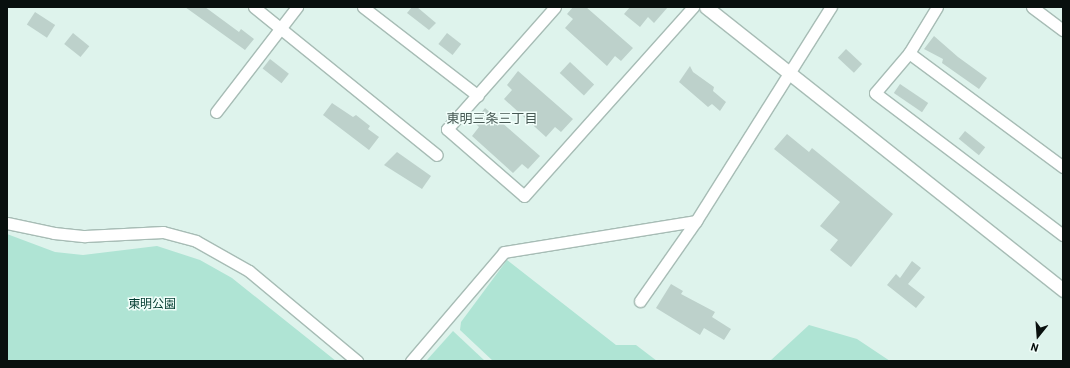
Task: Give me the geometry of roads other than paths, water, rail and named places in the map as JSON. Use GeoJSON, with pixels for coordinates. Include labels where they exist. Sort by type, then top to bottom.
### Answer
{"type":"FeatureCollection","features":[{"type":"Feature","properties":{"kind":"street"},"geometry":{"type":"LineString","coordinates":[[254,7],[437,155]]}},
{"type":"Feature","properties":{"kind":"street"},"geometry":{"type":"LineString","coordinates":[[216,112],[297,7]]}},
{"type":"Feature","properties":{"kind":"street"},"geometry":{"type":"LineString","coordinates":[[363,7],[478,96]]}},
{"type":"Feature","properties":{"kind":"street"},"geometry":{"type":"LineString","coordinates":[[555,7],[478,96],[447,129],[524,196],[693,7]]}},
{"type":"Feature","properties":{"kind":"street"},"geometry":{"type":"LineString","coordinates":[[706,7],[1063,290]]}},
{"type":"Feature","properties":{"kind":"street"},"geometry":{"type":"LineString","coordinates":[[640,301],[696,221],[831,7]]}},
{"type":"Feature","properties":{"kind":"street"},"geometry":{"type":"LineString","coordinates":[[937,7],[909,53],[875,93],[1063,234]]}},
{"type":"Feature","properties":{"kind":"street"},"geometry":{"type":"LineString","coordinates":[[1032,7],[1063,30]]}},
{"type":"Feature","properties":{"kind":"street"},"geometry":{"type":"LineString","coordinates":[[909,53],[1063,167]]}},
{"type":"Feature","properties":{"kind":"street"},"geometry":{"type":"LineString","coordinates":[[411,361],[504,252],[696,221]]}},
{"type":"Feature","properties":{"kind":"street"},"geometry":{"type":"LineString","coordinates":[[7,223],[54,233],[85,236],[163,232],[196,241],[248,271],[357,361]]}},
{"type":"Feature","properties":{"kind":"district","name":"東明三条三丁目"},"geometry":{"type":"Point","coordinates":[492,118]}},
{"type":"Feature","properties":{"kind":"park label","name":"東明公園"},"geometry":{"type":"Point","coordinates":[152,304]}}]}
